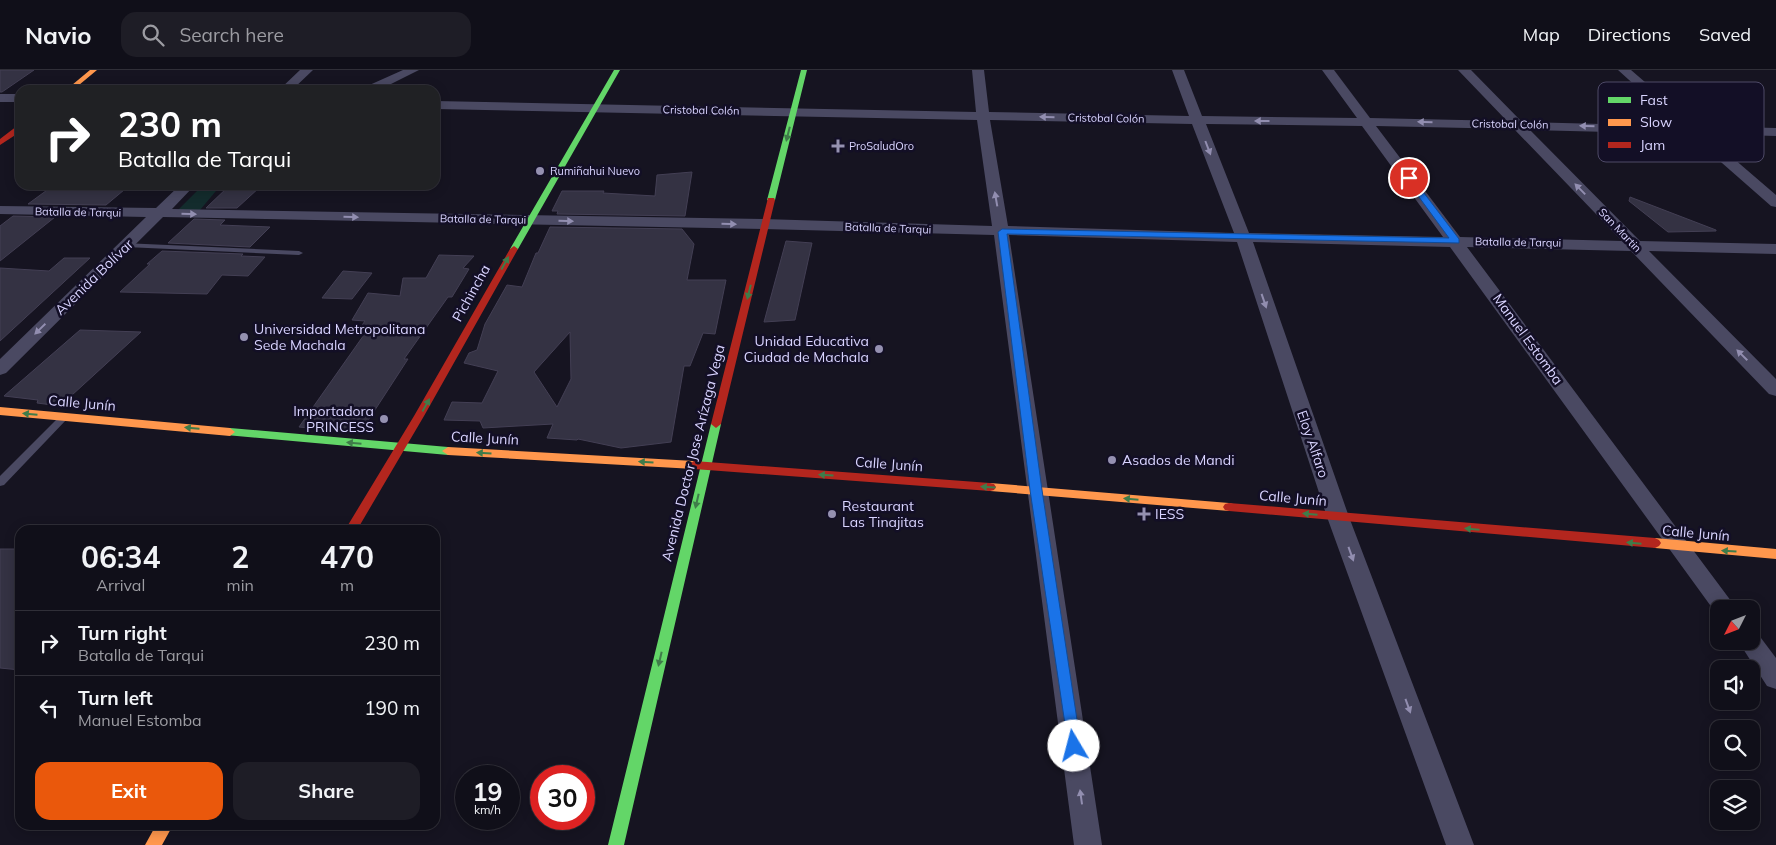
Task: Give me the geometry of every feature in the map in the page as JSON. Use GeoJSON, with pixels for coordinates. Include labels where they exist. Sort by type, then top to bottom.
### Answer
{"type":"FeatureCollection","features":[{"type":"Feature","properties":{"kind":"main road"},"geometry":{"type":"LineString","coordinates":[[75,85],[94,70]]}},
{"type":"Feature","properties":{"kind":"main road","name":"Pichincha"},"geometry":{"type":"LineString","coordinates":[[354,525],[402,448],[529,220],[617,70]]}},
{"type":"Feature","properties":{"kind":"main road","name":"Avenida Doctor Jose Arízaga Vega"},"geometry":{"type":"LineString","coordinates":[[616,845],[705,466],[804,70]]}},
{"type":"Feature","properties":{"kind":"main road"},"geometry":{"type":"LineString","coordinates":[[0,143],[15,132]]}},
{"type":"Feature","properties":{"kind":"main road","name":"Calle Junín"},"geometry":{"type":"LineString","coordinates":[[0,411],[402,448],[705,466],[1036,490],[1682,548],[1776,554]]}},
{"type":"Feature","properties":{"kind":"main road"},"geometry":{"type":"LineString","coordinates":[[152,845],[162,830]]}},
{"type":"Feature","properties":{"kind":"street"},"geometry":{"type":"LineString","coordinates":[[290,85],[306,70]]}},
{"type":"Feature","properties":{"kind":"street"},"geometry":{"type":"LineString","coordinates":[[380,85],[413,70]]}},
{"type":"Feature","properties":{"kind":"street"},"geometry":{"type":"LineString","coordinates":[[978,70],[982,115],[1002,232],[1036,490],[1088,845]]}},
{"type":"Feature","properties":{"kind":"street","name":"Eloy Alfaro"},"geometry":{"type":"LineString","coordinates":[[1178,70],[1243,238],[1338,517],[1460,845]]}},
{"type":"Feature","properties":{"kind":"street","name":"Manuel Estomba"},"geometry":{"type":"LineString","coordinates":[[1328,70],[1720,600]]}},
{"type":"Feature","properties":{"kind":"street","name":"San Martin"},"geometry":{"type":"LineString","coordinates":[[1464,70],[1776,390]]}},
{"type":"Feature","properties":{"kind":"street"},"geometry":{"type":"LineString","coordinates":[[1624,70],[1638,82]]}},
{"type":"Feature","properties":{"kind":"street"},"geometry":{"type":"LineString","coordinates":[[0,98],[15,98]]}},
{"type":"Feature","properties":{"kind":"street","name":"Cristobal Colón"},"geometry":{"type":"LineString","coordinates":[[440,104],[1598,126]]}},
{"type":"Feature","properties":{"kind":"street"},"geometry":{"type":"LineString","coordinates":[[1729,162],[1776,203]]}},
{"type":"Feature","properties":{"kind":"street","name":"Avenida Bolívar"},"geometry":{"type":"LineString","coordinates":[[0,369],[183,190]]}},
{"type":"Feature","properties":{"kind":"street","name":"Batalla de Tarqui"},"geometry":{"type":"LineString","coordinates":[[0,210],[766,224],[1243,238],[1776,249]]}},
{"type":"Feature","properties":{"kind":"street"},"geometry":{"type":"LineString","coordinates":[[1756,650],[1776,678]]}},
{"type":"Feature","properties":{"kind":"lane"},"geometry":{"type":"LineString","coordinates":[[126,246],[299,253]]}},
{"type":"Feature","properties":{"kind":"lane"},"geometry":{"type":"LineString","coordinates":[[0,482],[64,416]]}},
{"type":"Feature","properties":{"kind":"green space"},"geometry":{"type":"Polygon","coordinates":[[[198,190],[217,190],[200,210],[178,210],[198,190]]]}},
{"type":"Feature","properties":{"kind":"building"},"geometry":{"type":"Polygon","coordinates":[[[0,70],[34,70],[0,92],[0,70]]]}},
{"type":"Feature","properties":{"kind":"building"},"geometry":{"type":"Polygon","coordinates":[[[692,172],[685,216],[557,214],[558,211],[552,211],[562,191],[604,191],[603,193],[655,196],[657,175],[692,172]]]}},
{"type":"Feature","properties":{"kind":"building"},"geometry":{"type":"Polygon","coordinates":[[[47,190],[124,190],[106,205],[28,204],[47,190]]]}},
{"type":"Feature","properties":{"kind":"building"},"geometry":{"type":"Polygon","coordinates":[[[225,190],[257,190],[237,208],[206,208],[225,190]]]}},
{"type":"Feature","properties":{"kind":"building"},"geometry":{"type":"Polygon","coordinates":[[[1630,197],[1716,231],[1668,232],[1629,201],[1630,197]]]}},
{"type":"Feature","properties":{"kind":"building"},"geometry":{"type":"Polygon","coordinates":[[[13,216],[55,217],[0,261],[0,226],[13,216]]]}},
{"type":"Feature","properties":{"kind":"building"},"geometry":{"type":"Polygon","coordinates":[[[194,219],[225,220],[220,225],[270,227],[250,247],[168,243],[194,219]]]}},
{"type":"Feature","properties":{"kind":"building"},"geometry":{"type":"Polygon","coordinates":[[[550,227],[682,229],[694,244],[687,280],[726,280],[715,334],[703,333],[690,366],[684,366],[671,442],[621,448],[578,439],[547,438],[553,424],[483,428],[480,421],[444,420],[452,402],[482,403],[498,371],[464,363],[469,353],[477,350],[485,324],[507,285],[522,287],[536,253],[538,253],[550,227]],[[570,332],[534,372],[557,407],[571,379],[570,332]]]}},
{"type":"Feature","properties":{"kind":"building"},"geometry":{"type":"Polygon","coordinates":[[[786,241],[812,243],[795,320],[764,322],[786,241]]]}},
{"type":"Feature","properties":{"kind":"building"},"geometry":{"type":"Polygon","coordinates":[[[162,251],[243,254],[241,256],[265,257],[248,276],[222,275],[207,294],[120,292],[162,251]]]}},
{"type":"Feature","properties":{"kind":"building"},"geometry":{"type":"Polygon","coordinates":[[[439,255],[474,256],[463,268],[469,269],[452,297],[448,297],[404,359],[408,359],[360,433],[299,427],[366,332],[357,332],[365,321],[352,320],[368,293],[400,296],[403,278],[426,278],[439,255]]]}},
{"type":"Feature","properties":{"kind":"building"},"geometry":{"type":"Polygon","coordinates":[[[64,258],[90,258],[0,341],[0,268],[49,271],[64,258]]]}},
{"type":"Feature","properties":{"kind":"building"},"geometry":{"type":"Polygon","coordinates":[[[343,271],[372,273],[352,299],[322,298],[343,271]]]}},
{"type":"Feature","properties":{"kind":"building"},"geometry":{"type":"Polygon","coordinates":[[[80,330],[141,332],[60,406],[37,403],[38,400],[4,396],[80,330]]]}},
{"type":"Feature","properties":{"kind":"building"},"geometry":{"type":"Polygon","coordinates":[[[0,549],[15,549],[15,670],[0,668],[0,549]]]}},
{"type":"Feature","properties":{"kind":"traffic: fast"},"geometry":{"type":"LineString","coordinates":[[514,249],[617,70]]}},
{"type":"Feature","properties":{"kind":"traffic: fast"},"geometry":{"type":"LineString","coordinates":[[771,200],[804,70]]}},
{"type":"Feature","properties":{"kind":"traffic: fast"},"geometry":{"type":"LineString","coordinates":[[616,845],[716,424]]}},
{"type":"Feature","properties":{"kind":"traffic: fast"},"geometry":{"type":"LineString","coordinates":[[230,432],[448,451]]}},
{"type":"Feature","properties":{"kind":"traffic: slow"},"geometry":{"type":"LineString","coordinates":[[75,85],[94,70]]}},
{"type":"Feature","properties":{"kind":"traffic: slow"},"geometry":{"type":"LineString","coordinates":[[0,411],[230,432]]}},
{"type":"Feature","properties":{"kind":"traffic: slow"},"geometry":{"type":"LineString","coordinates":[[448,451],[694,465]]}},
{"type":"Feature","properties":{"kind":"traffic: slow"},"geometry":{"type":"LineString","coordinates":[[990,487],[1229,507]]}},
{"type":"Feature","properties":{"kind":"traffic: slow"},"geometry":{"type":"LineString","coordinates":[[1655,543],[1776,554]]}},
{"type":"Feature","properties":{"kind":"traffic: slow"},"geometry":{"type":"LineString","coordinates":[[153,845],[162,830]]}},
{"type":"Feature","properties":{"kind":"traffic: jam"},"geometry":{"type":"LineString","coordinates":[[0,143],[15,132]]}},
{"type":"Feature","properties":{"kind":"traffic: jam"},"geometry":{"type":"LineString","coordinates":[[716,424],[771,200]]}},
{"type":"Feature","properties":{"kind":"traffic: jam"},"geometry":{"type":"LineString","coordinates":[[354,525],[419,416],[514,249]]}},
{"type":"Feature","properties":{"kind":"traffic: jam"},"geometry":{"type":"LineString","coordinates":[[694,465],[990,487]]}},
{"type":"Feature","properties":{"kind":"traffic: jam"},"geometry":{"type":"LineString","coordinates":[[1229,507],[1655,543]]}},
{"type":"Feature","properties":{"kind":"place","name":"ProSaludOro"},"geometry":{"type":"Point","coordinates":[838,146]}},
{"type":"Feature","properties":{"kind":"place","name":"Rumiñahui Nuevo"},"geometry":{"type":"Point","coordinates":[540,171]}},
{"type":"Feature","properties":{"kind":"place","name":"Universidad Metropolitana Sede Machala"},"geometry":{"type":"Point","coordinates":[244,337]}},
{"type":"Feature","properties":{"kind":"place","name":"Unidad Educativa Ciudad de Machala"},"geometry":{"type":"Point","coordinates":[879,349]}},
{"type":"Feature","properties":{"kind":"place","name":"Importadora PRINCESS"},"geometry":{"type":"Point","coordinates":[384,419]}},
{"type":"Feature","properties":{"kind":"place","name":"Asados de Mandi"},"geometry":{"type":"Point","coordinates":[1112,460]}},
{"type":"Feature","properties":{"kind":"place","name":"Restaurant Las Tinajitas"},"geometry":{"type":"Point","coordinates":[832,514]}},
{"type":"Feature","properties":{"kind":"place","name":"IESS"},"geometry":{"type":"Point","coordinates":[1144,514]}},
{"type":"Feature","properties":{"kind":"route"},"geometry":{"type":"LineString","coordinates":[[1074,746],[1036,490],[1002,232],[1456,241],[1409,178]]}}]}
